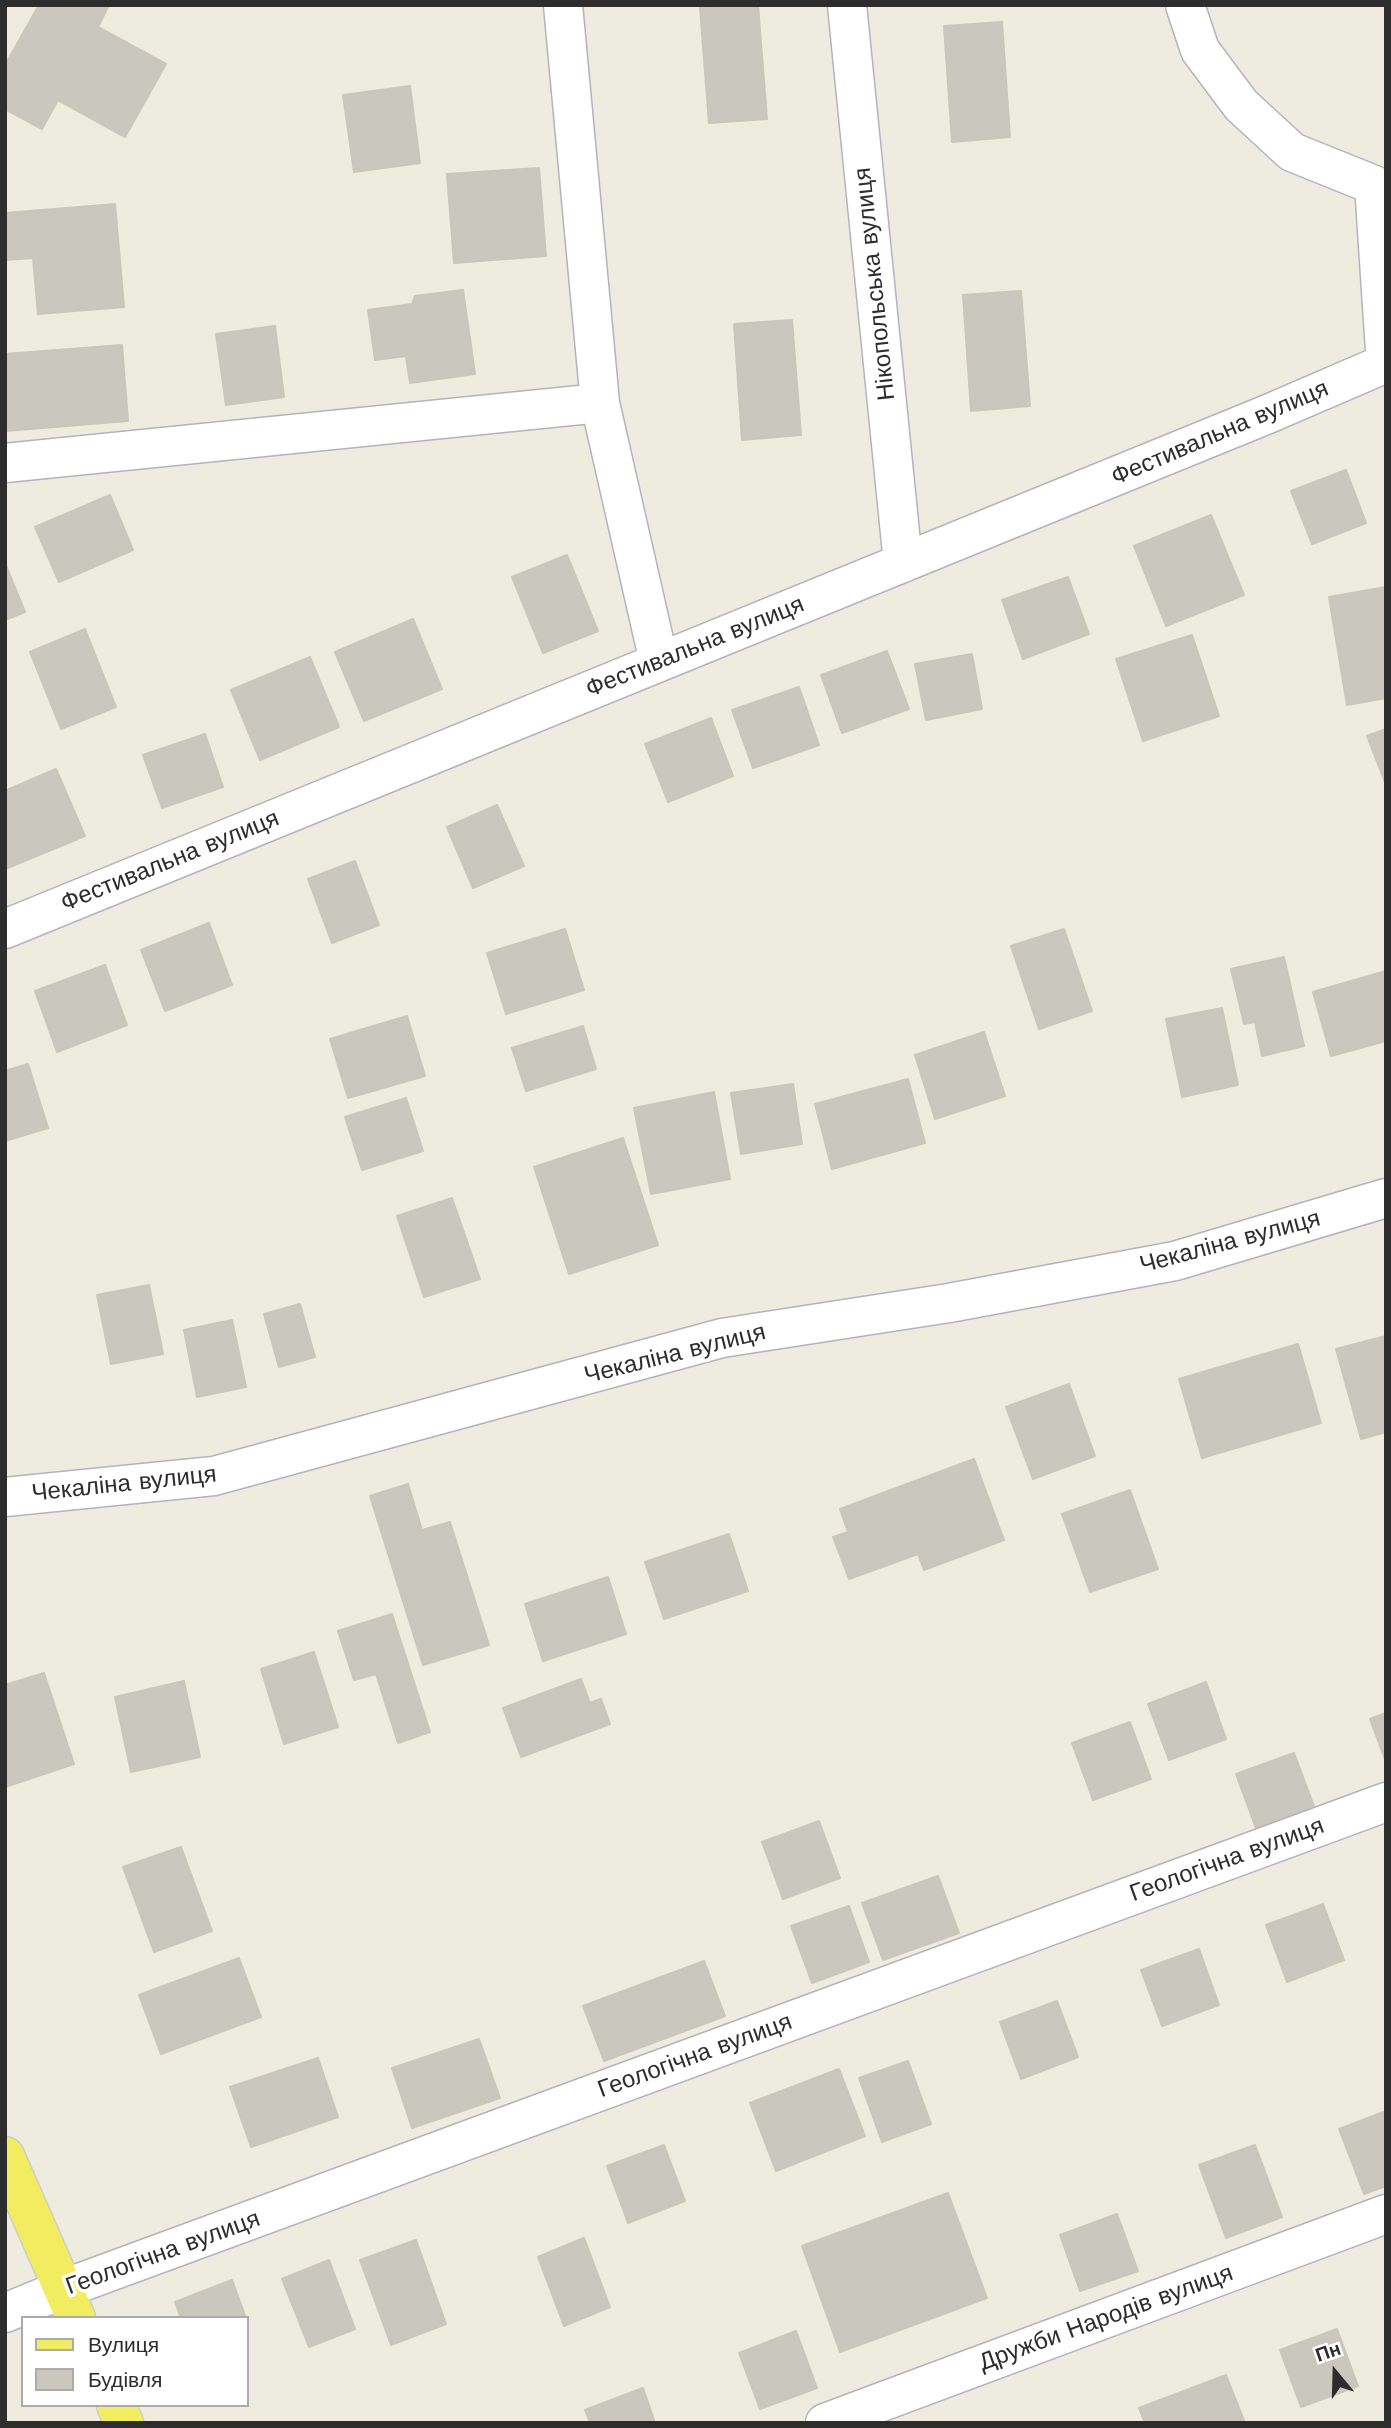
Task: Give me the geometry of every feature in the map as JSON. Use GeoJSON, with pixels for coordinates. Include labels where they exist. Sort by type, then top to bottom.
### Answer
{"type":"FeatureCollection","features":[{"type":"Feature","properties":{"kind":"main road"},"geometry":{"type":"LineString","coordinates":[[5,2156],[70,2304]]}},
{"type":"Feature","properties":{"kind":"main road"},"geometry":{"type":"LineString","coordinates":[[117,2407],[124,2423]]}},
{"type":"Feature","properties":{"kind":"street"},"geometry":{"type":"LineString","coordinates":[[563,5],[600,403],[659,662]]}},
{"type":"Feature","properties":{"kind":"street","name":"Нікопольська вулиця"},"geometry":{"type":"LineString","coordinates":[[847,5],[903,563]]}},
{"type":"Feature","properties":{"kind":"street"},"geometry":{"type":"LineString","coordinates":[[1185,5],[1200,50],[1241,105],[1292,152],[1380,180],[1385,365]]}},
{"type":"Feature","properties":{"kind":"street","name":"Фестивальна вулиця"},"geometry":{"type":"LineString","coordinates":[[5,929],[1385,365]]}},
{"type":"Feature","properties":{"kind":"street"},"geometry":{"type":"LineString","coordinates":[[5,463],[600,403]]}},
{"type":"Feature","properties":{"kind":"street","name":"Чекаліна вулиця"},"geometry":{"type":"LineString","coordinates":[[5,1497],[214,1476],[722,1338],[949,1303],[1175,1261],[1386,1198]]}},
{"type":"Feature","properties":{"kind":"street","name":"Геологічна вулиця"},"geometry":{"type":"LineString","coordinates":[[5,2313],[70,2304],[1386,1802]]}},
{"type":"Feature","properties":{"kind":"street","name":"Дружби Народів вулиця"},"geometry":{"type":"LineString","coordinates":[[825,2423],[1386,2214]]}},
{"type":"Feature","properties":{"kind":"building"},"geometry":{"type":"Polygon","coordinates":[[[39,5],[109,5],[98,27],[166,64],[125,137],[58,100],[42,129],[5,109],[5,65],[39,5]]]}},
{"type":"Feature","properties":{"kind":"building"},"geometry":{"type":"Polygon","coordinates":[[[758,5],[767,119],[709,123],[700,8],[758,5]]]}},
{"type":"Feature","properties":{"kind":"building"},"geometry":{"type":"Polygon","coordinates":[[[1002,22],[1010,137],[952,142],[944,26],[1002,22]]]}},
{"type":"Feature","properties":{"kind":"building"},"geometry":{"type":"Polygon","coordinates":[[[410,86],[420,163],[354,172],[343,95],[410,86]]]}},
{"type":"Feature","properties":{"kind":"building"},"geometry":{"type":"Polygon","coordinates":[[[539,168],[546,256],[454,263],[447,174],[539,168]]]}},
{"type":"Feature","properties":{"kind":"building"},"geometry":{"type":"Polygon","coordinates":[[[115,204],[124,307],[38,314],[33,258],[5,260],[5,213],[115,204]]]}},
{"type":"Feature","properties":{"kind":"building"},"geometry":{"type":"Polygon","coordinates":[[[463,290],[475,374],[410,383],[406,356],[375,360],[368,310],[412,304],[415,296],[463,290]]]}},
{"type":"Feature","properties":{"kind":"building"},"geometry":{"type":"Polygon","coordinates":[[[1021,291],[1030,406],[971,411],[963,295],[1021,291]]]}},
{"type":"Feature","properties":{"kind":"building"},"geometry":{"type":"Polygon","coordinates":[[[792,320],[801,435],[742,440],[734,324],[792,320]]]}},
{"type":"Feature","properties":{"kind":"building"},"geometry":{"type":"Polygon","coordinates":[[[275,326],[284,397],[226,405],[216,334],[275,326]]]}},
{"type":"Feature","properties":{"kind":"building"},"geometry":{"type":"Polygon","coordinates":[[[122,345],[128,421],[5,431],[5,354],[122,345]]]}},
{"type":"Feature","properties":{"kind":"building"},"geometry":{"type":"Polygon","coordinates":[[[1346,470],[1366,523],[1312,544],[1291,491],[1346,470]]]}},
{"type":"Feature","properties":{"kind":"building"},"geometry":{"type":"Polygon","coordinates":[[[110,495],[133,550],[59,582],[35,527],[110,495]]]}},
{"type":"Feature","properties":{"kind":"building"},"geometry":{"type":"Polygon","coordinates":[[[1211,515],[1244,595],[1166,626],[1134,546],[1211,515]]]}},
{"type":"Feature","properties":{"kind":"building"},"geometry":{"type":"Polygon","coordinates":[[[567,555],[598,631],[543,653],[512,577],[567,555]]]}},
{"type":"Feature","properties":{"kind":"building"},"geometry":{"type":"Polygon","coordinates":[[[5,563],[25,612],[5,620],[5,563]]]}},
{"type":"Feature","properties":{"kind":"building"},"geometry":{"type":"Polygon","coordinates":[[[1068,577],[1089,634],[1023,659],[1002,600],[1068,577]]]}},
{"type":"Feature","properties":{"kind":"building"},"geometry":{"type":"Polygon","coordinates":[[[1386,587],[1386,698],[1347,705],[1329,597],[1386,587]]]}},
{"type":"Feature","properties":{"kind":"building"},"geometry":{"type":"Polygon","coordinates":[[[413,619],[442,689],[364,721],[335,652],[413,619]]]}},
{"type":"Feature","properties":{"kind":"building"},"geometry":{"type":"Polygon","coordinates":[[[85,629],[116,707],[61,729],[30,652],[85,629]]]}},
{"type":"Feature","properties":{"kind":"building"},"geometry":{"type":"Polygon","coordinates":[[[1192,635],[1219,716],[1143,741],[1116,659],[1192,635]]]}},
{"type":"Feature","properties":{"kind":"building"},"geometry":{"type":"Polygon","coordinates":[[[887,651],[909,709],[842,733],[821,675],[887,651]]]}},
{"type":"Feature","properties":{"kind":"building"},"geometry":{"type":"Polygon","coordinates":[[[972,654],[982,709],[926,720],[915,664],[972,654]]]}},
{"type":"Feature","properties":{"kind":"building"},"geometry":{"type":"Polygon","coordinates":[[[310,657],[339,727],[260,760],[231,690],[310,657]]]}},
{"type":"Feature","properties":{"kind":"building"},"geometry":{"type":"Polygon","coordinates":[[[799,687],[819,745],[753,768],[732,710],[799,687]]]}},
{"type":"Feature","properties":{"kind":"building"},"geometry":{"type":"Polygon","coordinates":[[[711,718],[733,776],[668,802],[645,744],[711,718]]]}},
{"type":"Feature","properties":{"kind":"building"},"geometry":{"type":"Polygon","coordinates":[[[1386,729],[1386,785],[1367,736],[1386,729]]]}},
{"type":"Feature","properties":{"kind":"building"},"geometry":{"type":"Polygon","coordinates":[[[205,734],[223,787],[162,808],[143,755],[205,734]]]}},
{"type":"Feature","properties":{"kind":"building"},"geometry":{"type":"Polygon","coordinates":[[[56,769],[85,836],[5,869],[5,791],[56,769]]]}},
{"type":"Feature","properties":{"kind":"building"},"geometry":{"type":"Polygon","coordinates":[[[497,805],[524,866],[473,888],[447,827],[497,805]]]}},
{"type":"Feature","properties":{"kind":"building"},"geometry":{"type":"Polygon","coordinates":[[[355,861],[379,925],[332,943],[308,879],[355,861]]]}},
{"type":"Feature","properties":{"kind":"building"},"geometry":{"type":"Polygon","coordinates":[[[209,923],[232,985],[165,1011],[141,950],[209,923]]]}},
{"type":"Feature","properties":{"kind":"building"},"geometry":{"type":"Polygon","coordinates":[[[565,929],[584,990],[506,1014],[487,953],[565,929]]]}},
{"type":"Feature","properties":{"kind":"building"},"geometry":{"type":"Polygon","coordinates":[[[1064,929],[1092,1011],[1039,1029],[1011,946],[1064,929]]]}},
{"type":"Feature","properties":{"kind":"building"},"geometry":{"type":"Polygon","coordinates":[[[1284,957],[1304,1046],[1262,1056],[1255,1022],[1244,1024],[1231,969],[1284,957]]]}},
{"type":"Feature","properties":{"kind":"building"},"geometry":{"type":"Polygon","coordinates":[[[105,965],[127,1025],[57,1052],[35,991],[105,965]]]}},
{"type":"Feature","properties":{"kind":"building"},"geometry":{"type":"Polygon","coordinates":[[[1386,971],[1386,1041],[1331,1056],[1313,992],[1386,971]]]}},
{"type":"Feature","properties":{"kind":"building"},"geometry":{"type":"Polygon","coordinates":[[[1222,1008],[1238,1085],[1182,1097],[1166,1019],[1222,1008]]]}},
{"type":"Feature","properties":{"kind":"building"},"geometry":{"type":"Polygon","coordinates":[[[407,1016],[425,1076],[348,1098],[330,1039],[407,1016]]]}},
{"type":"Feature","properties":{"kind":"building"},"geometry":{"type":"Polygon","coordinates":[[[583,1026],[596,1069],[526,1091],[512,1048],[583,1026]]]}},
{"type":"Feature","properties":{"kind":"building"},"geometry":{"type":"Polygon","coordinates":[[[984,1032],[1005,1096],[935,1119],[915,1055],[984,1032]]]}},
{"type":"Feature","properties":{"kind":"building"},"geometry":{"type":"Polygon","coordinates":[[[28,1064],[48,1128],[5,1141],[5,1071],[28,1064]]]}},
{"type":"Feature","properties":{"kind":"building"},"geometry":{"type":"Polygon","coordinates":[[[908,1079],[925,1143],[832,1169],[815,1104],[908,1079]]]}},
{"type":"Feature","properties":{"kind":"building"},"geometry":{"type":"Polygon","coordinates":[[[793,1084],[802,1144],[741,1154],[731,1093],[793,1084]]]}},
{"type":"Feature","properties":{"kind":"building"},"geometry":{"type":"Polygon","coordinates":[[[714,1092],[730,1179],[651,1194],[634,1108],[714,1092]]]}},
{"type":"Feature","properties":{"kind":"building"},"geometry":{"type":"Polygon","coordinates":[[[406,1098],[423,1151],[362,1170],[345,1117],[406,1098]]]}},
{"type":"Feature","properties":{"kind":"building"},"geometry":{"type":"Polygon","coordinates":[[[623,1138],[658,1245],[569,1274],[534,1167],[623,1138]]]}},
{"type":"Feature","properties":{"kind":"building"},"geometry":{"type":"Polygon","coordinates":[[[452,1198],[480,1279],[424,1297],[397,1216],[452,1198]]]}},
{"type":"Feature","properties":{"kind":"building"},"geometry":{"type":"Polygon","coordinates":[[[149,1285],[163,1354],[111,1364],[97,1295],[149,1285]]]}},
{"type":"Feature","properties":{"kind":"building"},"geometry":{"type":"Polygon","coordinates":[[[300,1304],[315,1357],[279,1367],[264,1314],[300,1304]]]}},
{"type":"Feature","properties":{"kind":"building"},"geometry":{"type":"Polygon","coordinates":[[[232,1320],[246,1387],[197,1397],[184,1330],[232,1320]]]}},
{"type":"Feature","properties":{"kind":"building"},"geometry":{"type":"Polygon","coordinates":[[[1386,1336],[1386,1432],[1361,1439],[1336,1349],[1386,1336]]]}},
{"type":"Feature","properties":{"kind":"building"},"geometry":{"type":"Polygon","coordinates":[[[1298,1344],[1321,1423],[1202,1458],[1179,1379],[1298,1344]]]}},
{"type":"Feature","properties":{"kind":"building"},"geometry":{"type":"Polygon","coordinates":[[[1069,1384],[1095,1456],[1033,1479],[1006,1407],[1069,1384]]]}},
{"type":"Feature","properties":{"kind":"building"},"geometry":{"type":"Polygon","coordinates":[[[974,1459],[1004,1540],[924,1570],[918,1554],[849,1579],[833,1537],[848,1532],[840,1509],[974,1459]]]}},
{"type":"Feature","properties":{"kind":"building"},"geometry":{"type":"Polygon","coordinates":[[[408,1484],[422,1530],[450,1522],[489,1645],[423,1665],[370,1496],[408,1484]]]}},
{"type":"Feature","properties":{"kind":"building"},"geometry":{"type":"Polygon","coordinates":[[[1130,1490],[1158,1569],[1090,1592],[1062,1514],[1130,1490]]]}},
{"type":"Feature","properties":{"kind":"building"},"geometry":{"type":"Polygon","coordinates":[[[729,1534],[748,1591],[664,1619],[645,1562],[729,1534]]]}},
{"type":"Feature","properties":{"kind":"building"},"geometry":{"type":"Polygon","coordinates":[[[608,1577],[626,1634],[543,1661],[525,1604],[608,1577]]]}},
{"type":"Feature","properties":{"kind":"building"},"geometry":{"type":"Polygon","coordinates":[[[392,1614],[430,1732],[398,1743],[376,1674],[354,1680],[338,1631],[392,1614]]]}},
{"type":"Feature","properties":{"kind":"building"},"geometry":{"type":"Polygon","coordinates":[[[314,1652],[338,1727],[284,1744],[261,1669],[314,1652]]]}},
{"type":"Feature","properties":{"kind":"building"},"geometry":{"type":"Polygon","coordinates":[[[44,1673],[74,1764],[5,1787],[5,1685],[44,1673]]]}},
{"type":"Feature","properties":{"kind":"building"},"geometry":{"type":"Polygon","coordinates":[[[581,1679],[590,1703],[601,1699],[610,1724],[521,1757],[503,1708],[581,1679]]]}},
{"type":"Feature","properties":{"kind":"building"},"geometry":{"type":"Polygon","coordinates":[[[184,1681],[200,1757],[131,1772],[115,1697],[184,1681]]]}},
{"type":"Feature","properties":{"kind":"building"},"geometry":{"type":"Polygon","coordinates":[[[1206,1682],[1226,1739],[1169,1760],[1148,1704],[1206,1682]]]}},
{"type":"Feature","properties":{"kind":"building"},"geometry":{"type":"Polygon","coordinates":[[[1386,1713],[1386,1762],[1370,1719],[1386,1713]]]}},
{"type":"Feature","properties":{"kind":"building"},"geometry":{"type":"Polygon","coordinates":[[[1130,1722],[1151,1779],[1093,1800],[1072,1743],[1130,1722]]]}},
{"type":"Feature","properties":{"kind":"building"},"geometry":{"type":"Polygon","coordinates":[[[1294,1753],[1315,1809],[1257,1831],[1236,1774],[1294,1753]]]}},
{"type":"Feature","properties":{"kind":"building"},"geometry":{"type":"Polygon","coordinates":[[[819,1821],[840,1878],[783,1899],[762,1842],[819,1821]]]}},
{"type":"Feature","properties":{"kind":"building"},"geometry":{"type":"Polygon","coordinates":[[[181,1847],[212,1931],[154,1952],[123,1867],[181,1847]]]}},
{"type":"Feature","properties":{"kind":"building"},"geometry":{"type":"Polygon","coordinates":[[[938,1876],[959,1933],[883,1960],[862,1903],[938,1876]]]}},
{"type":"Feature","properties":{"kind":"building"},"geometry":{"type":"Polygon","coordinates":[[[1323,1904],[1344,1960],[1287,1982],[1266,1925],[1323,1904]]]}},
{"type":"Feature","properties":{"kind":"building"},"geometry":{"type":"Polygon","coordinates":[[[849,1906],[869,1962],[812,1983],[791,1926],[849,1906]]]}},
{"type":"Feature","properties":{"kind":"building"},"geometry":{"type":"Polygon","coordinates":[[[1199,1949],[1219,2005],[1162,2026],[1141,1970],[1199,1949]]]}},
{"type":"Feature","properties":{"kind":"building"},"geometry":{"type":"Polygon","coordinates":[[[239,1958],[261,2017],[161,2054],[139,1995],[239,1958]]]}},
{"type":"Feature","properties":{"kind":"building"},"geometry":{"type":"Polygon","coordinates":[[[704,1961],[725,2016],[604,2061],[583,2006],[704,1961]]]}},
{"type":"Feature","properties":{"kind":"building"},"geometry":{"type":"Polygon","coordinates":[[[1057,2001],[1078,2057],[1021,2079],[1000,2022],[1057,2001]]]}},
{"type":"Feature","properties":{"kind":"building"},"geometry":{"type":"Polygon","coordinates":[[[479,2039],[500,2098],[412,2128],[392,2068],[479,2039]]]}},
{"type":"Feature","properties":{"kind":"building"},"geometry":{"type":"Polygon","coordinates":[[[318,2058],[338,2117],[251,2147],[230,2087],[318,2058]]]}},
{"type":"Feature","properties":{"kind":"building"},"geometry":{"type":"Polygon","coordinates":[[[908,2061],[931,2124],[882,2142],[859,2078],[908,2061]]]}},
{"type":"Feature","properties":{"kind":"building"},"geometry":{"type":"Polygon","coordinates":[[[839,2069],[865,2136],[776,2171],[750,2103],[839,2069]]]}},
{"type":"Feature","properties":{"kind":"building"},"geometry":{"type":"Polygon","coordinates":[[[1386,2111],[1386,2186],[1364,2194],[1339,2129],[1386,2111]]]}},
{"type":"Feature","properties":{"kind":"building"},"geometry":{"type":"Polygon","coordinates":[[[664,2145],[685,2201],[628,2223],[607,2166],[664,2145]]]}},
{"type":"Feature","properties":{"kind":"building"},"geometry":{"type":"Polygon","coordinates":[[[1255,2145],[1282,2217],[1226,2238],[1199,2165],[1255,2145]]]}},
{"type":"Feature","properties":{"kind":"building"},"geometry":{"type":"Polygon","coordinates":[[[948,2193],[987,2298],[840,2352],[802,2246],[948,2193]]]}},
{"type":"Feature","properties":{"kind":"building"},"geometry":{"type":"Polygon","coordinates":[[[1117,2214],[1138,2271],[1080,2291],[1060,2235],[1117,2214]]]}},
{"type":"Feature","properties":{"kind":"building"},"geometry":{"type":"Polygon","coordinates":[[[584,2238],[610,2307],[564,2326],[538,2257],[584,2238]]]}},
{"type":"Feature","properties":{"kind":"building"},"geometry":{"type":"Polygon","coordinates":[[[416,2240],[446,2324],[391,2345],[360,2260],[416,2240]]]}},
{"type":"Feature","properties":{"kind":"building"},"geometry":{"type":"Polygon","coordinates":[[[329,2260],[355,2329],[309,2347],[282,2279],[329,2260]]]}},
{"type":"Feature","properties":{"kind":"building"},"geometry":{"type":"Polygon","coordinates":[[[232,2280],[245,2316],[180,2316],[175,2302],[232,2280]]]}},
{"type":"Feature","properties":{"kind":"building"},"geometry":{"type":"Polygon","coordinates":[[[1337,2329],[1358,2386],[1301,2407],[1280,2350],[1337,2329]]]}},
{"type":"Feature","properties":{"kind":"building"},"geometry":{"type":"Polygon","coordinates":[[[796,2331],[817,2388],[760,2409],[739,2353],[796,2331]]]}},
{"type":"Feature","properties":{"kind":"building"},"geometry":{"type":"Polygon","coordinates":[[[1226,2375],[1245,2423],[1145,2423],[1139,2408],[1226,2375]]]}},
{"type":"Feature","properties":{"kind":"building"},"geometry":{"type":"Polygon","coordinates":[[[643,2388],[655,2423],[590,2423],[585,2410],[643,2388]]]}}]}
